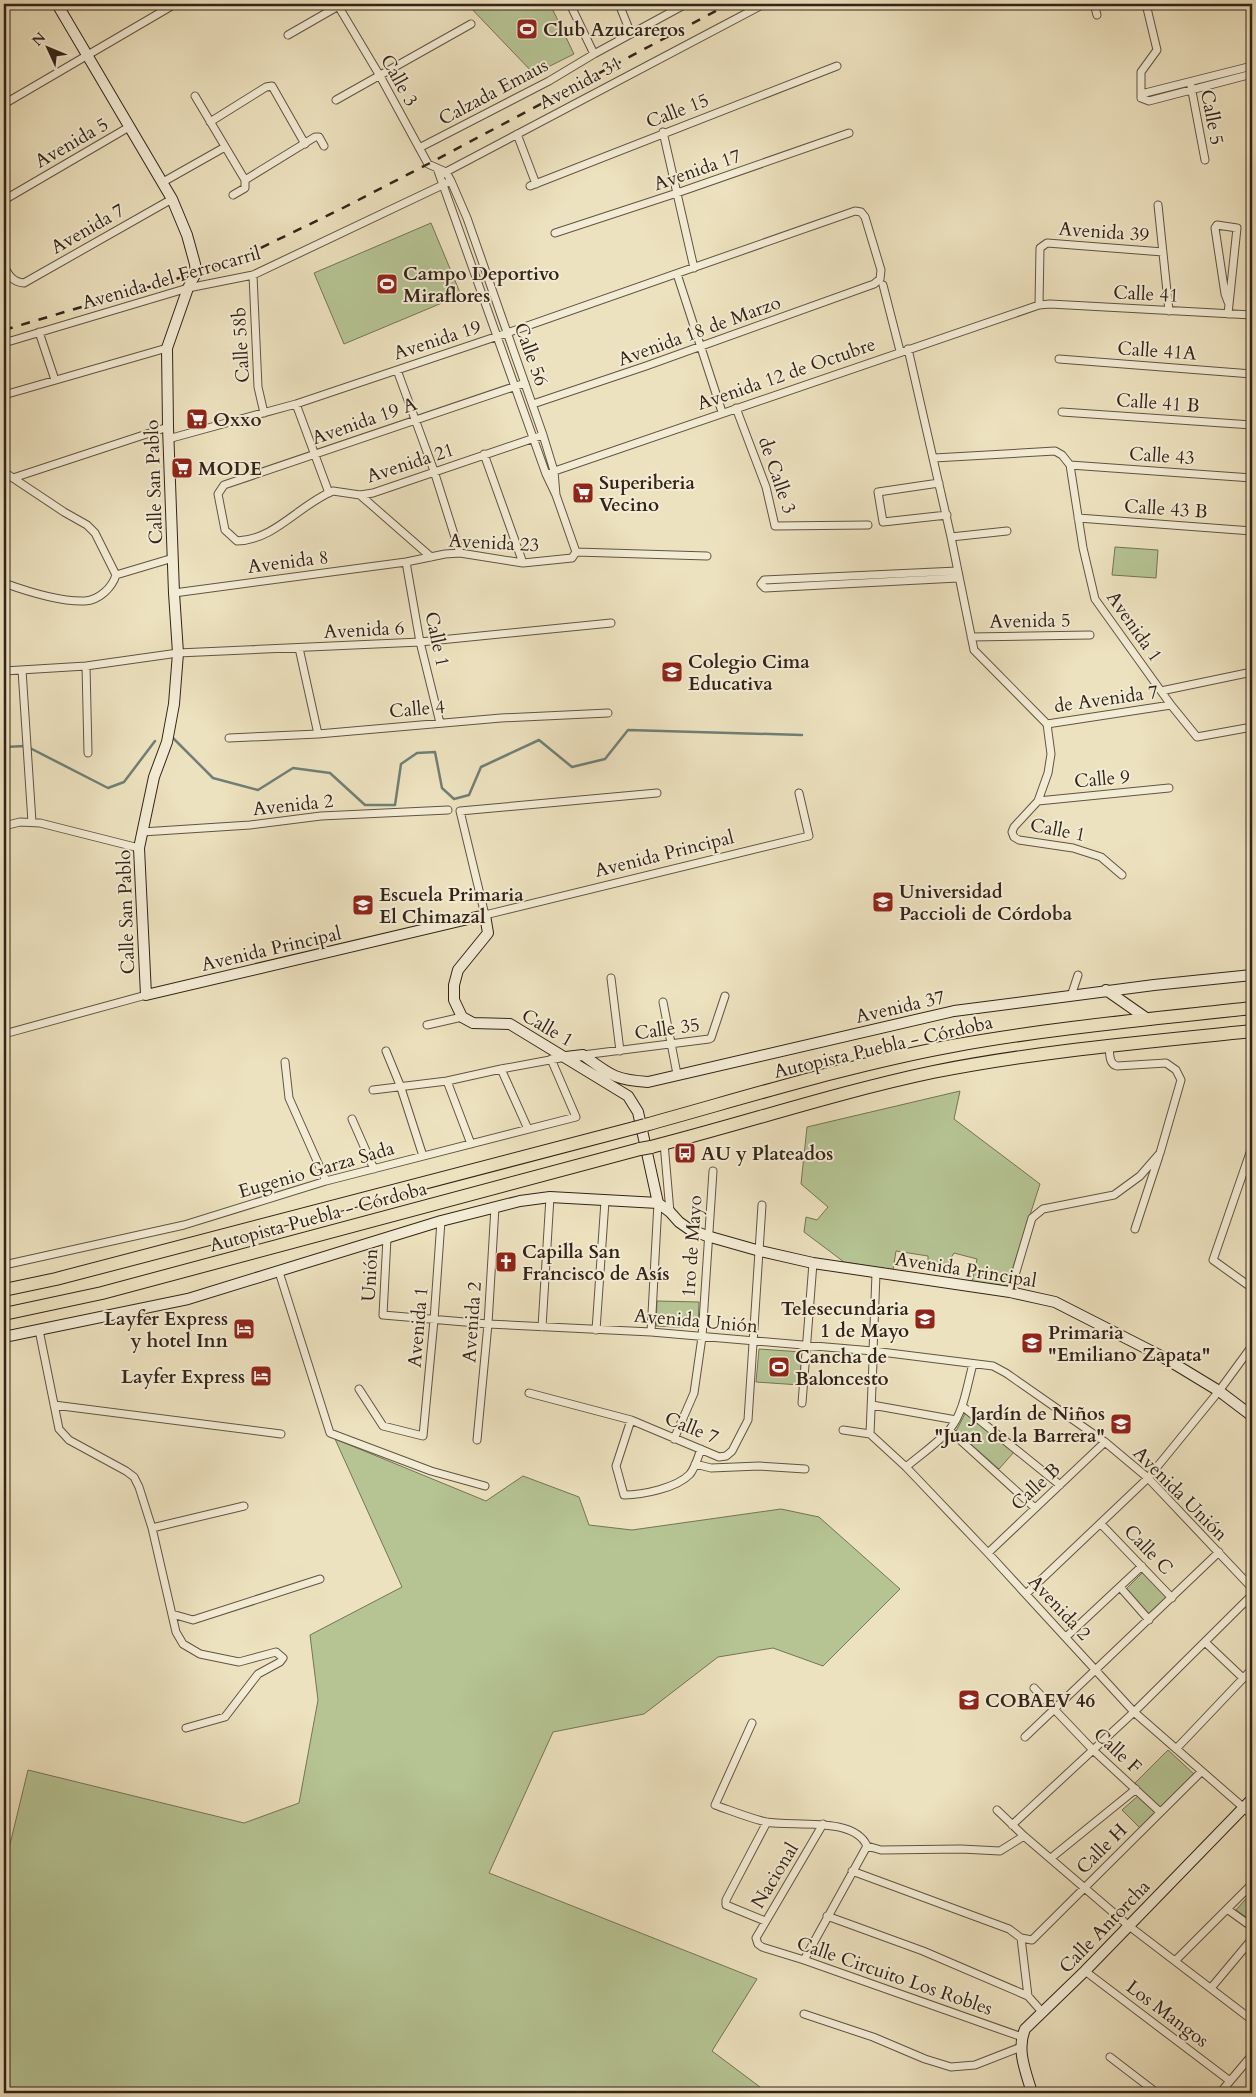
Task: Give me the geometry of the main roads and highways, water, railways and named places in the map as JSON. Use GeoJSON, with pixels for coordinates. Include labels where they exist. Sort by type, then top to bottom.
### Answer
{"type":"FeatureCollection","features":[{"type":"Feature","properties":{"kind":"highway","name":"Autopista Puebla - Córdoba"},"geometry":{"type":"LineString","coordinates":[[4,1290],[56,1279],[824,1076],[952,1046],[1041,1032],[1252,1008]]}},
{"type":"Feature","properties":{"kind":"highway","name":"Autopista Puebla - Córdoba"},"geometry":{"type":"LineString","coordinates":[[4,1314],[102,1293],[824,1099],[926,1074],[1013,1059],[1108,1046],[1252,1031]]}},
{"type":"Feature","properties":{"kind":"waterway"},"geometry":{"type":"LineString","coordinates":[[172,737],[213,778],[258,790],[293,768],[330,773],[365,805],[395,805],[401,764],[417,753],[435,752],[442,788],[454,799],[469,795],[481,767],[539,740],[572,767],[605,759],[628,730],[802,735]]}},
{"type":"Feature","properties":{"kind":"waterway"},"geometry":{"type":"LineString","coordinates":[[4,747],[26,746],[108,788],[124,782],[155,741]]}},
{"type":"Feature","properties":{"kind":"railway"},"geometry":{"type":"LineString","coordinates":[[4,330],[196,273],[246,255],[428,164],[729,4]]}},
{"type":"Feature","properties":{"kind":"place","name":"Club Azucareros"},"geometry":{"type":"Point","coordinates":[527,29]}},
{"type":"Feature","properties":{"kind":"place","name":"Campo Deportivo Miraflores"},"geometry":{"type":"Point","coordinates":[387,284]}},
{"type":"Feature","properties":{"kind":"place","name":"Oxxo"},"geometry":{"type":"Point","coordinates":[197,419]}},
{"type":"Feature","properties":{"kind":"place","name":"MODE"},"geometry":{"type":"Point","coordinates":[182,468]}},
{"type":"Feature","properties":{"kind":"place","name":"Superiberia Vecino"},"geometry":{"type":"Point","coordinates":[583,493]}},
{"type":"Feature","properties":{"kind":"place","name":"Colegio Cima Educativa"},"geometry":{"type":"Point","coordinates":[672,672]}},
{"type":"Feature","properties":{"kind":"place","name":"Universidad Paccioli de Córdoba"},"geometry":{"type":"Point","coordinates":[883,902]}},
{"type":"Feature","properties":{"kind":"place","name":"Escuela Primaria El Chimazal"},"geometry":{"type":"Point","coordinates":[363,905]}},
{"type":"Feature","properties":{"kind":"place","name":"AU y Plateados"},"geometry":{"type":"Point","coordinates":[685,1153]}},
{"type":"Feature","properties":{"kind":"place","name":"Capilla San Francisco de Asís"},"geometry":{"type":"Point","coordinates":[506,1262]}},
{"type":"Feature","properties":{"kind":"place","name":"Telesecundaria 1 de Mayo"},"geometry":{"type":"Point","coordinates":[925,1319]}},
{"type":"Feature","properties":{"kind":"place","name":"Layfer Express y hotel Inn"},"geometry":{"type":"Point","coordinates":[244,1329]}},
{"type":"Feature","properties":{"kind":"place","name":"Primaria \"Emiliano Zapata\""},"geometry":{"type":"Point","coordinates":[1032,1343]}},
{"type":"Feature","properties":{"kind":"place","name":"Cancha de Baloncesto"},"geometry":{"type":"Point","coordinates":[779,1367]}},
{"type":"Feature","properties":{"kind":"place","name":"Layfer Express"},"geometry":{"type":"Point","coordinates":[261,1376]}},
{"type":"Feature","properties":{"kind":"place","name":"Jardín de Niños \"Juan de la Barrera\""},"geometry":{"type":"Point","coordinates":[1121,1424]}},
{"type":"Feature","properties":{"kind":"place","name":"COBAEV 46"},"geometry":{"type":"Point","coordinates":[969,1700]}}]}
